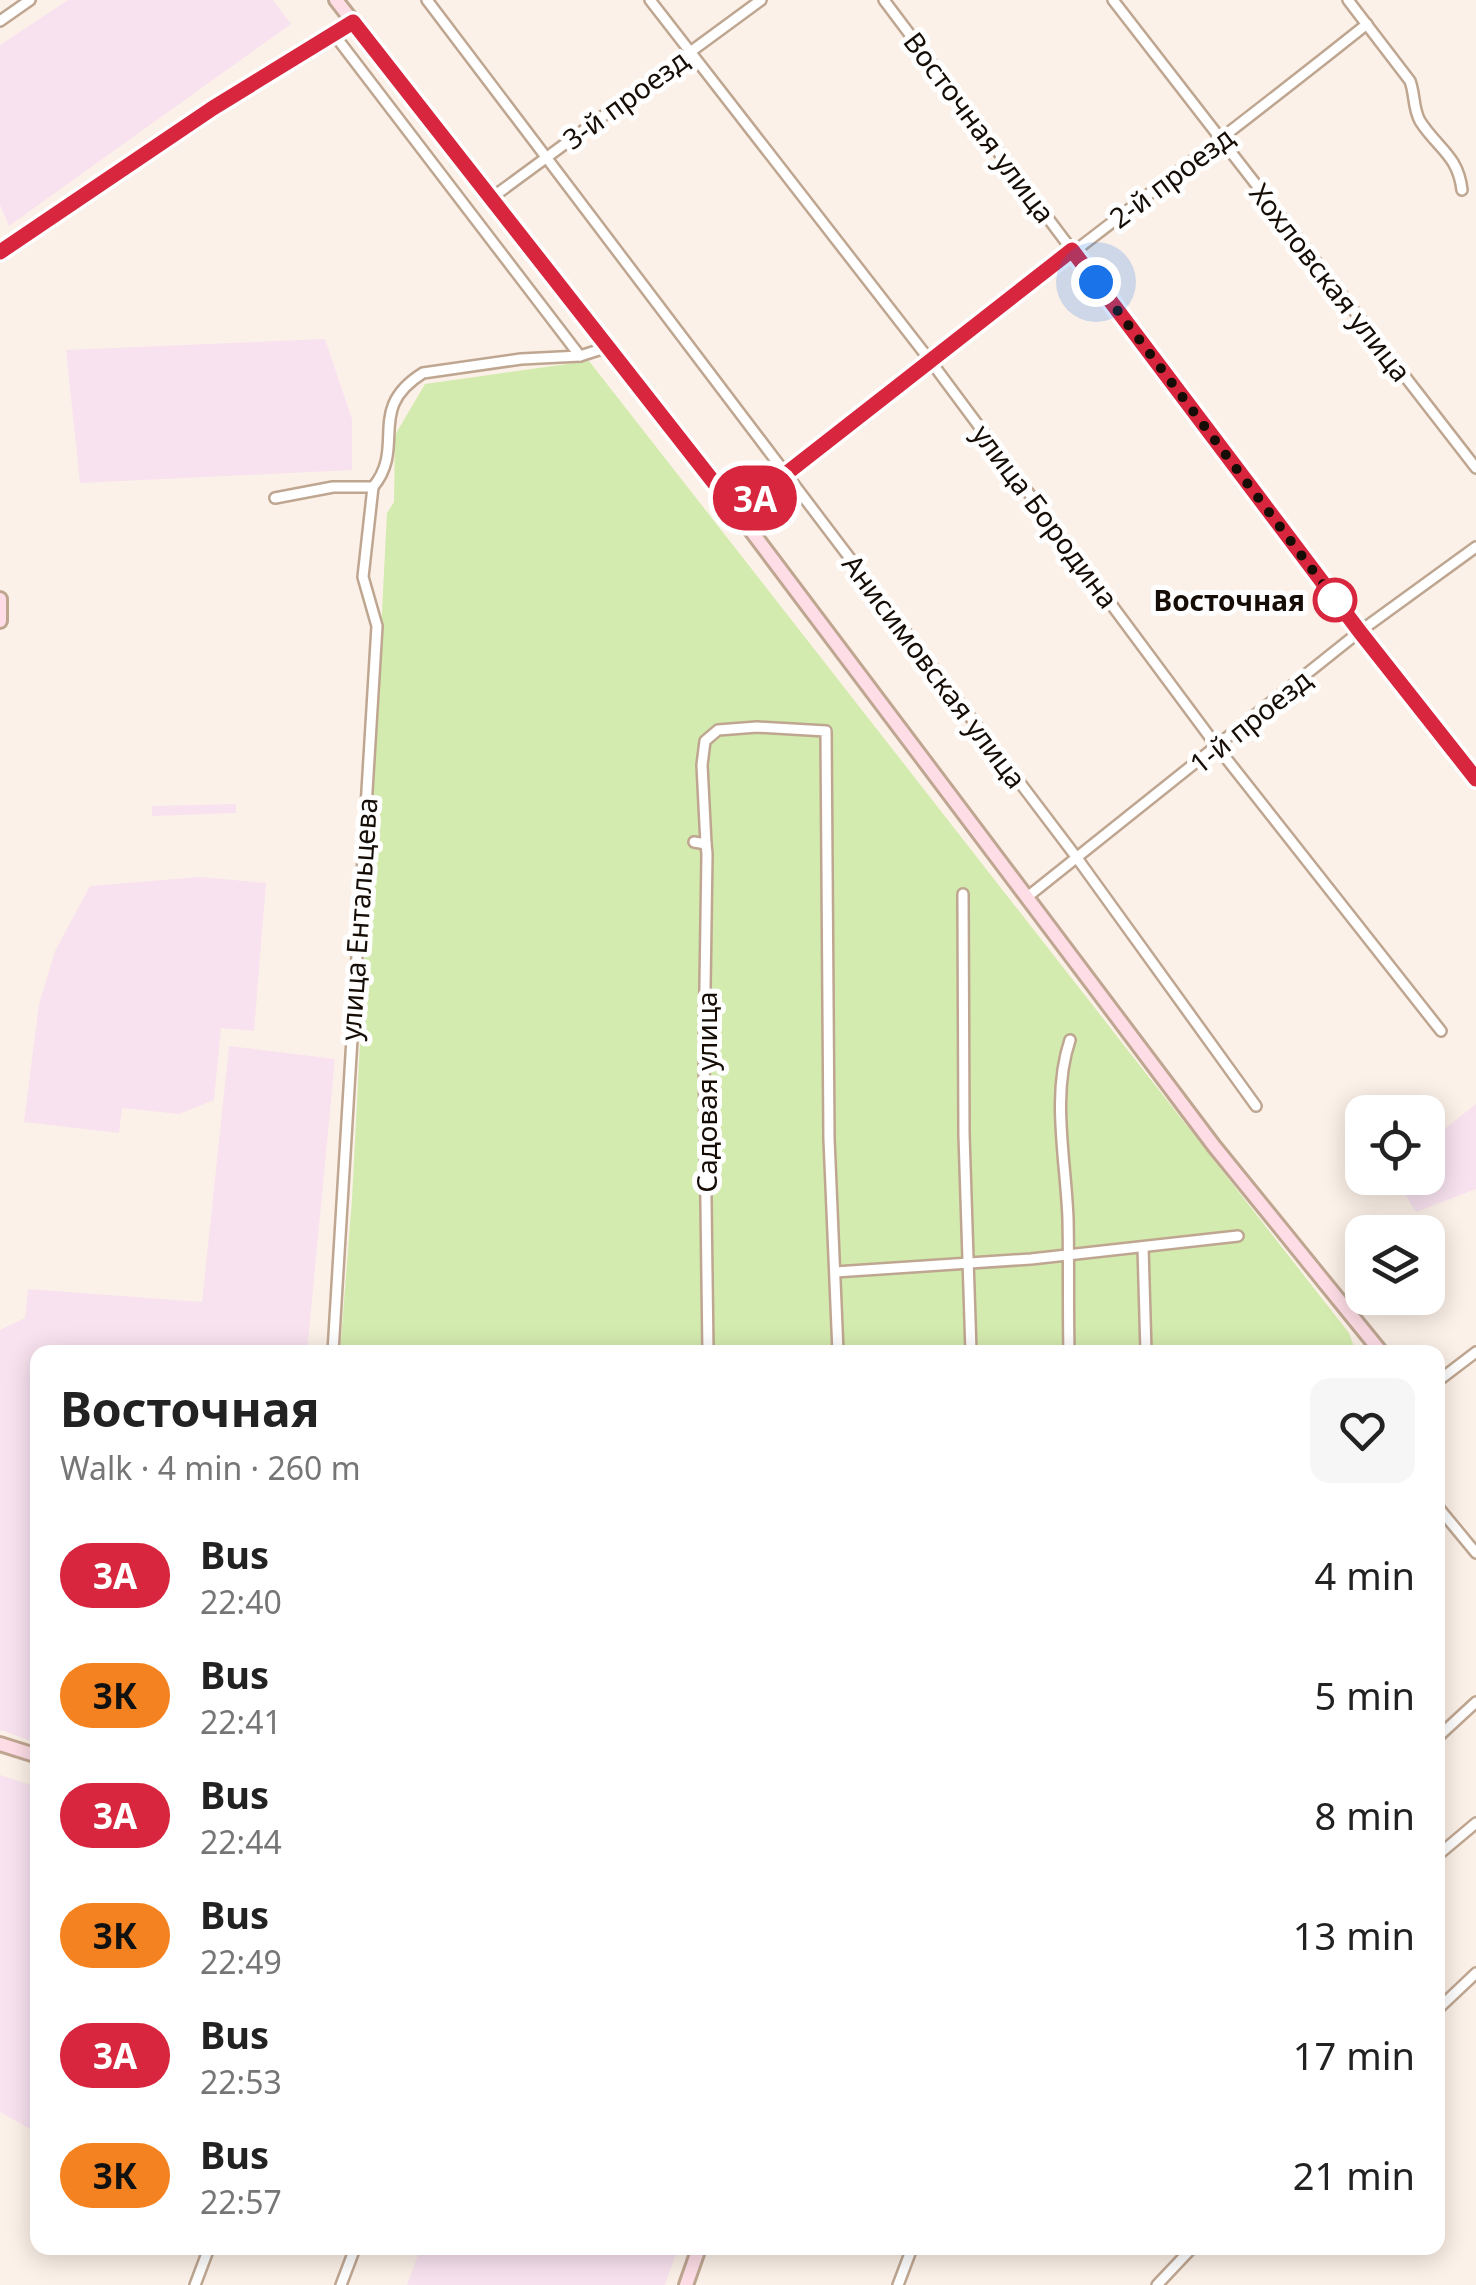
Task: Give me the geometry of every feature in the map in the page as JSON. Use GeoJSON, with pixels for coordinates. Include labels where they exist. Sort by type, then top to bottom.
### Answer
{"type":"FeatureCollection","features":[{"type":"Feature","properties":{"kind":"street"},"geometry":{"type":"LineString","coordinates":[[0,21],[30,0]]}},
{"type":"Feature","properties":{"kind":"street"},"geometry":{"type":"LineString","coordinates":[[336,0],[737,512],[1214,1146],[1375,1345]]}},
{"type":"Feature","properties":{"kind":"street","name":"Анисимовская улица"},"geometry":{"type":"LineString","coordinates":[[427,0],[1077,858],[1256,1106]]}},
{"type":"Feature","properties":{"kind":"street","name":"улица Бородина"},"geometry":{"type":"LineString","coordinates":[[650,0],[932,363],[1218,748],[1442,1031]]}},
{"type":"Feature","properties":{"kind":"street","name":"3-й проезд"},"geometry":{"type":"LineString","coordinates":[[490,199],[761,0]]}},
{"type":"Feature","properties":{"kind":"street","name":"Восточная улица"},"geometry":{"type":"LineString","coordinates":[[884,0],[1360,632],[1476,779]]}},
{"type":"Feature","properties":{"kind":"street","name":"Хохловская улица"},"geometry":{"type":"LineString","coordinates":[[1114,0],[1476,468]]}},
{"type":"Feature","properties":{"kind":"street"},"geometry":{"type":"LineString","coordinates":[[1348,0],[1410,81],[1415,111],[1457,164],[1462,190]]}},
{"type":"Feature","properties":{"kind":"street"},"geometry":{"type":"LineString","coordinates":[[0,252],[213,108],[353,22]]}},
{"type":"Feature","properties":{"kind":"street","name":"2-й проезд"},"geometry":{"type":"LineString","coordinates":[[737,512],[1367,24]]}},
{"type":"Feature","properties":{"kind":"street"},"geometry":{"type":"LineString","coordinates":[[333,33],[580,356]]}},
{"type":"Feature","properties":{"kind":"street","name":"улица Ентальцева"},"geometry":{"type":"LineString","coordinates":[[333,1345],[377,626],[362,577],[372,487],[385,472],[390,454],[387,422],[391,406],[411,380],[423,373],[522,359],[580,356],[608,346]]}},
{"type":"Feature","properties":{"kind":"street"},"geometry":{"type":"LineString","coordinates":[[274,498],[333,488],[372,487]]}},
{"type":"Feature","properties":{"kind":"street","name":"1-й проезд"},"geometry":{"type":"LineString","coordinates":[[1026,898],[1360,632],[1476,547]]}},
{"type":"Feature","properties":{"kind":"street"},"geometry":{"type":"LineString","coordinates":[[0,599],[0,621]]}},
{"type":"Feature","properties":{"kind":"street","name":"Садовая улица"},"geometry":{"type":"LineString","coordinates":[[708,1345],[700,843],[705,741],[718,730],[826,731],[829,1138],[835,1272]]}},
{"type":"Feature","properties":{"kind":"street"},"geometry":{"type":"LineString","coordinates":[[962,894],[971,1345]]}},
{"type":"Feature","properties":{"kind":"street"},"geometry":{"type":"LineString","coordinates":[[1068,1345],[1068,1214],[1062,1161],[1063,1059],[1070,1040]]}},
{"type":"Feature","properties":{"kind":"street"},"geometry":{"type":"LineString","coordinates":[[838,1345],[835,1272],[970,1264],[1238,1236]]}},
{"type":"Feature","properties":{"kind":"street"},"geometry":{"type":"LineString","coordinates":[[1143,1247],[1146,1345]]}},
{"type":"Feature","properties":{"kind":"street"},"geometry":{"type":"LineString","coordinates":[[1445,1375],[1476,1352]]}},
{"type":"Feature","properties":{"kind":"street"},"geometry":{"type":"LineString","coordinates":[[1445,1515],[1476,1554]]}},
{"type":"Feature","properties":{"kind":"street"},"geometry":{"type":"LineString","coordinates":[[1445,1731],[1476,1702]]}},
{"type":"Feature","properties":{"kind":"street"},"geometry":{"type":"LineString","coordinates":[[0,1744],[30,1753]]}},
{"type":"Feature","properties":{"kind":"street"},"geometry":{"type":"LineString","coordinates":[[1445,1850],[1476,1823]]}},
{"type":"Feature","properties":{"kind":"street"},"geometry":{"type":"LineString","coordinates":[[1445,2002],[1476,1973]]}},
{"type":"Feature","properties":{"kind":"street"},"geometry":{"type":"LineString","coordinates":[[195,2285],[206,2255]]}},
{"type":"Feature","properties":{"kind":"street"},"geometry":{"type":"LineString","coordinates":[[341,2285],[352,2255]]}},
{"type":"Feature","properties":{"kind":"street"},"geometry":{"type":"LineString","coordinates":[[686,2285],[697,2255]]}},
{"type":"Feature","properties":{"kind":"street"},"geometry":{"type":"LineString","coordinates":[[898,2285],[909,2255]]}},
{"type":"Feature","properties":{"kind":"street"},"geometry":{"type":"LineString","coordinates":[[1158,2285],[1186,2255]]}},
{"type":"Feature","properties":{"kind":"shaded area"},"geometry":{"type":"Polygon","coordinates":[[[68,0],[273,0],[291,24],[9,226],[0,205],[0,45],[68,0]]]}},
{"type":"Feature","properties":{"kind":"shaded area"},"geometry":{"type":"Polygon","coordinates":[[[325,339],[352,419],[352,470],[80,483],[66,350],[325,339]]]}},
{"type":"Feature","properties":{"kind":"shaded area"},"geometry":{"type":"Polygon","coordinates":[[[236,804],[236,813],[152,816],[152,806],[236,804]]]}},
{"type":"Feature","properties":{"kind":"shaded area"},"geometry":{"type":"Polygon","coordinates":[[[199,877],[266,883],[254,1031],[221,1028],[214,1100],[179,1114],[122,1108],[119,1133],[24,1122],[39,1004],[55,951],[90,886],[199,877]]]}},
{"type":"Feature","properties":{"kind":"shaded area"},"geometry":{"type":"Polygon","coordinates":[[[229,1046],[335,1059],[308,1345],[30,1345],[30,1741],[0,1730],[0,1330],[25,1318],[28,1289],[202,1302],[229,1046]]]}},
{"type":"Feature","properties":{"kind":"shaded area"},"geometry":{"type":"Polygon","coordinates":[[[1476,1104],[1476,1189],[1416,1212],[1406,1195],[1445,1195],[1445,1129],[1476,1104]]]}},
{"type":"Feature","properties":{"kind":"shaded area"},"geometry":{"type":"Polygon","coordinates":[[[0,1775],[30,1785],[30,2129],[0,2112],[0,1775]]]}},
{"type":"Feature","properties":{"kind":"shaded area"},"geometry":{"type":"Polygon","coordinates":[[[418,2255],[676,2255],[665,2285],[407,2285],[418,2255]]]}},
{"type":"Feature","properties":{"kind":"green space"},"geometry":{"type":"Polygon","coordinates":[[[589,361],[1349,1333],[1353,1345],[341,1345],[352,1199],[387,513],[394,502],[395,435],[425,384],[589,361]]]}},
{"type":"Feature","properties":{"kind":"bus line","name":"3А"},"geometry":{"type":"LineString","coordinates":[[0,252],[213,108],[353,22],[737,512],[1072,250],[1476,779]]}},
{"type":"Feature","properties":{"kind":"place","name":"Восточная"},"geometry":{"type":"Point","coordinates":[1335,600]}},
{"type":"Feature","properties":{"kind":"route"},"geometry":{"type":"LineString","coordinates":[[1096,282],[1335,600]]}}]}
